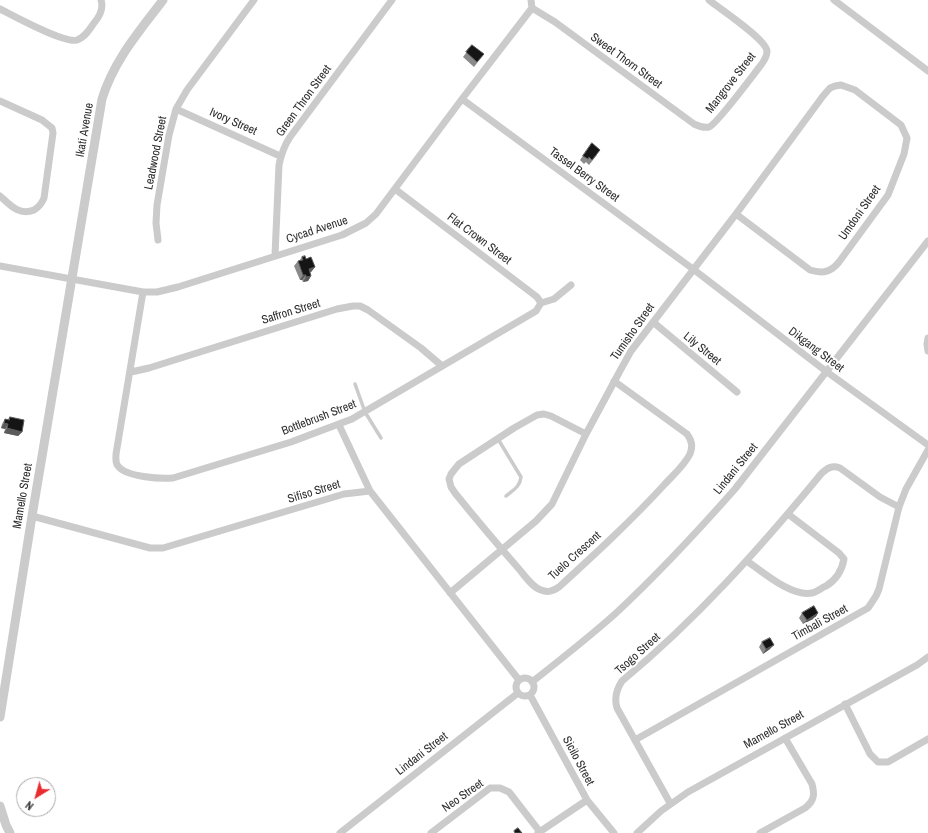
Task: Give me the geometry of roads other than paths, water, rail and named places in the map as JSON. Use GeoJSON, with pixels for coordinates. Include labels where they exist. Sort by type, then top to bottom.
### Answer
{"type":"FeatureCollection","features":[{"type":"Feature","properties":{"kind":"street"},"geometry":{"type":"LineString","coordinates":[[0,9],[58,36],[76,40],[86,34],[98,18],[102,8],[101,0]]}},
{"type":"Feature","properties":{"kind":"street","name":"Ikati Avenue"},"geometry":{"type":"LineString","coordinates":[[72,280],[98,121],[106,89],[118,61],[163,0]]}},
{"type":"Feature","properties":{"kind":"street","name":"Leadwood Street"},"geometry":{"type":"LineString","coordinates":[[158,240],[156,223],[157,205],[169,131],[176,109],[187,90],[254,0]]}},
{"type":"Feature","properties":{"kind":"street","name":"Green Thron Street"},"geometry":{"type":"LineString","coordinates":[[275,255],[280,156],[290,137],[392,0]]}},
{"type":"Feature","properties":{"kind":"street"},"geometry":{"type":"LineString","coordinates":[[531,0],[532,8]]}},
{"type":"Feature","properties":{"kind":"street","name":"Mangrove Street"},"geometry":{"type":"LineString","coordinates":[[709,0],[757,36],[765,44],[767,51],[766,58],[761,65],[718,119],[709,127]]}},
{"type":"Feature","properties":{"kind":"street"},"geometry":{"type":"LineString","coordinates":[[834,0],[928,71]]}},
{"type":"Feature","properties":{"kind":"street","name":"Cycad Avenue"},"geometry":{"type":"LineString","coordinates":[[0,266],[143,292],[157,292],[178,287],[342,235],[359,228],[376,214],[532,8]]}},
{"type":"Feature","properties":{"kind":"street","name":"Sweet Thorn Street"},"geometry":{"type":"LineString","coordinates":[[532,8],[555,22],[694,124],[709,127]]}},
{"type":"Feature","properties":{"kind":"street","name":"Tumisho Street"},"geometry":{"type":"LineString","coordinates":[[450,593],[536,521],[552,504],[586,434],[631,351],[736,214],[823,96],[830,88],[841,85]]}},
{"type":"Feature","properties":{"kind":"street","name":"Umdoni Street"},"geometry":{"type":"LineString","coordinates":[[736,214],[810,270],[824,273],[835,267],[840,262],[888,195],[904,154],[907,138],[905,131],[896,121],[855,90],[841,85]]}},
{"type":"Feature","properties":{"kind":"street","name":"Tassel Berry Street"},"geometry":{"type":"LineString","coordinates":[[462,99],[693,269]]}},
{"type":"Feature","properties":{"kind":"street"},"geometry":{"type":"LineString","coordinates":[[0,101],[42,120],[52,128],[54,133],[44,198],[40,205],[30,211],[23,212],[11,206],[0,196]]}},
{"type":"Feature","properties":{"kind":"street","name":"Ivory Street"},"geometry":{"type":"LineString","coordinates":[[176,109],[280,156]]}},
{"type":"Feature","properties":{"kind":"street","name":"Flat Crown Street"},"geometry":{"type":"LineString","coordinates":[[395,189],[536,297],[540,303]]}},
{"type":"Feature","properties":{"kind":"street","name":"Lindani Street"},"geometry":{"type":"LineString","coordinates":[[532,682],[567,655],[615,614],[682,547],[735,489],[928,241]]}},
{"type":"Feature","properties":{"kind":"street","name":"Dikgang Street"},"geometry":{"type":"LineString","coordinates":[[693,269],[827,372],[928,445]]}},
{"type":"Feature","properties":{"kind":"street","name":"Mamello Street"},"geometry":{"type":"LineString","coordinates":[[0,717],[72,280]]}},
{"type":"Feature","properties":{"kind":"street"},"geometry":{"type":"LineString","coordinates":[[540,303],[554,300],[571,285]]}},
{"type":"Feature","properties":{"kind":"street"},"geometry":{"type":"LineString","coordinates":[[131,372],[143,292]]}},
{"type":"Feature","properties":{"kind":"street","name":"Bottlebrush Street"},"geometry":{"type":"LineString","coordinates":[[131,372],[116,454],[116,462],[121,469],[130,473],[156,478],[173,478],[291,442],[339,425],[365,412],[536,311],[540,303]]}},
{"type":"Feature","properties":{"kind":"street","name":"Saffron Street"},"geometry":{"type":"LineString","coordinates":[[131,372],[149,368],[337,309],[353,306],[360,306],[375,314],[442,366]]}},
{"type":"Feature","properties":{"kind":"street","name":"Lily Street"},"geometry":{"type":"LineString","coordinates":[[653,322],[737,392]]}},
{"type":"Feature","properties":{"kind":"street"},"geometry":{"type":"LineString","coordinates":[[928,338],[928,351]]}},
{"type":"Feature","properties":{"kind":"street","name":"Tuelo Crescent"},"geometry":{"type":"LineString","coordinates":[[586,434],[555,417],[544,414],[537,415],[459,464],[450,474],[449,479],[451,487],[455,493],[501,549],[535,587],[547,592],[553,591],[559,587],[599,551],[654,496],[689,456],[692,444],[687,434],[614,381]]}},
{"type":"Feature","properties":{"kind":"street"},"geometry":{"type":"LineString","coordinates":[[339,425],[370,491],[519,680]]}},
{"type":"Feature","properties":{"kind":"street","name":"Timbali Street"},"geometry":{"type":"LineString","coordinates":[[635,740],[868,608],[872,603],[878,589],[899,507],[906,489],[928,450]]}},
{"type":"Feature","properties":{"kind":"street","name":"Tsogo Street"},"geometry":{"type":"LineString","coordinates":[[670,803],[617,708],[615,697],[618,687],[622,681],[678,632],[747,561],[830,467],[835,466],[847,472],[880,497],[899,507]]}},
{"type":"Feature","properties":{"kind":"street","name":"Sifiso Street"},"geometry":{"type":"LineString","coordinates":[[32,516],[150,548],[163,548],[344,494],[370,491]]}},
{"type":"Feature","properties":{"kind":"street"},"geometry":{"type":"LineString","coordinates":[[747,561],[785,587],[802,593],[813,593],[831,583],[842,569],[844,559],[839,553],[788,514]]}},
{"type":"Feature","properties":{"kind":"street","name":"Mamello Street"},"geometry":{"type":"LineString","coordinates":[[637,833],[670,803],[688,792],[917,665],[928,657]]}},
{"type":"Feature","properties":{"kind":"street"},"geometry":{"type":"LineString","coordinates":[[527,678],[532,682],[534,689],[530,695],[525,697],[518,694],[515,686],[519,680],[527,678]]}},
{"type":"Feature","properties":{"kind":"street","name":"Lindani Street"},"geometry":{"type":"LineString","coordinates":[[340,833],[518,694]]}},
{"type":"Feature","properties":{"kind":"street","name":"Sicilo Street"},"geometry":{"type":"LineString","coordinates":[[530,695],[587,800],[614,833]]}},
{"type":"Feature","properties":{"kind":"street"},"geometry":{"type":"LineString","coordinates":[[845,704],[870,754],[878,762],[888,762],[928,739]]}},
{"type":"Feature","properties":{"kind":"street"},"geometry":{"type":"LineString","coordinates":[[760,833],[805,808],[811,803],[814,797],[812,784],[785,738]]}},
{"type":"Feature","properties":{"kind":"street","name":"Neo Street"},"geometry":{"type":"LineString","coordinates":[[431,833],[480,794],[490,788],[496,787],[509,792],[539,832]]}},
{"type":"Feature","properties":{"kind":"street"},"geometry":{"type":"LineString","coordinates":[[539,832],[587,800]]}},
{"type":"Feature","properties":{"kind":"street"},"geometry":{"type":"LineString","coordinates":[[0,806],[10,833]]}},
{"type":"Feature","properties":{"kind":"lane"},"geometry":{"type":"LineString","coordinates":[[355,384],[365,412],[381,438]]}},
{"type":"Feature","properties":{"kind":"lane"},"geometry":{"type":"LineString","coordinates":[[498,439],[520,477],[518,486],[506,496]]}}]}
